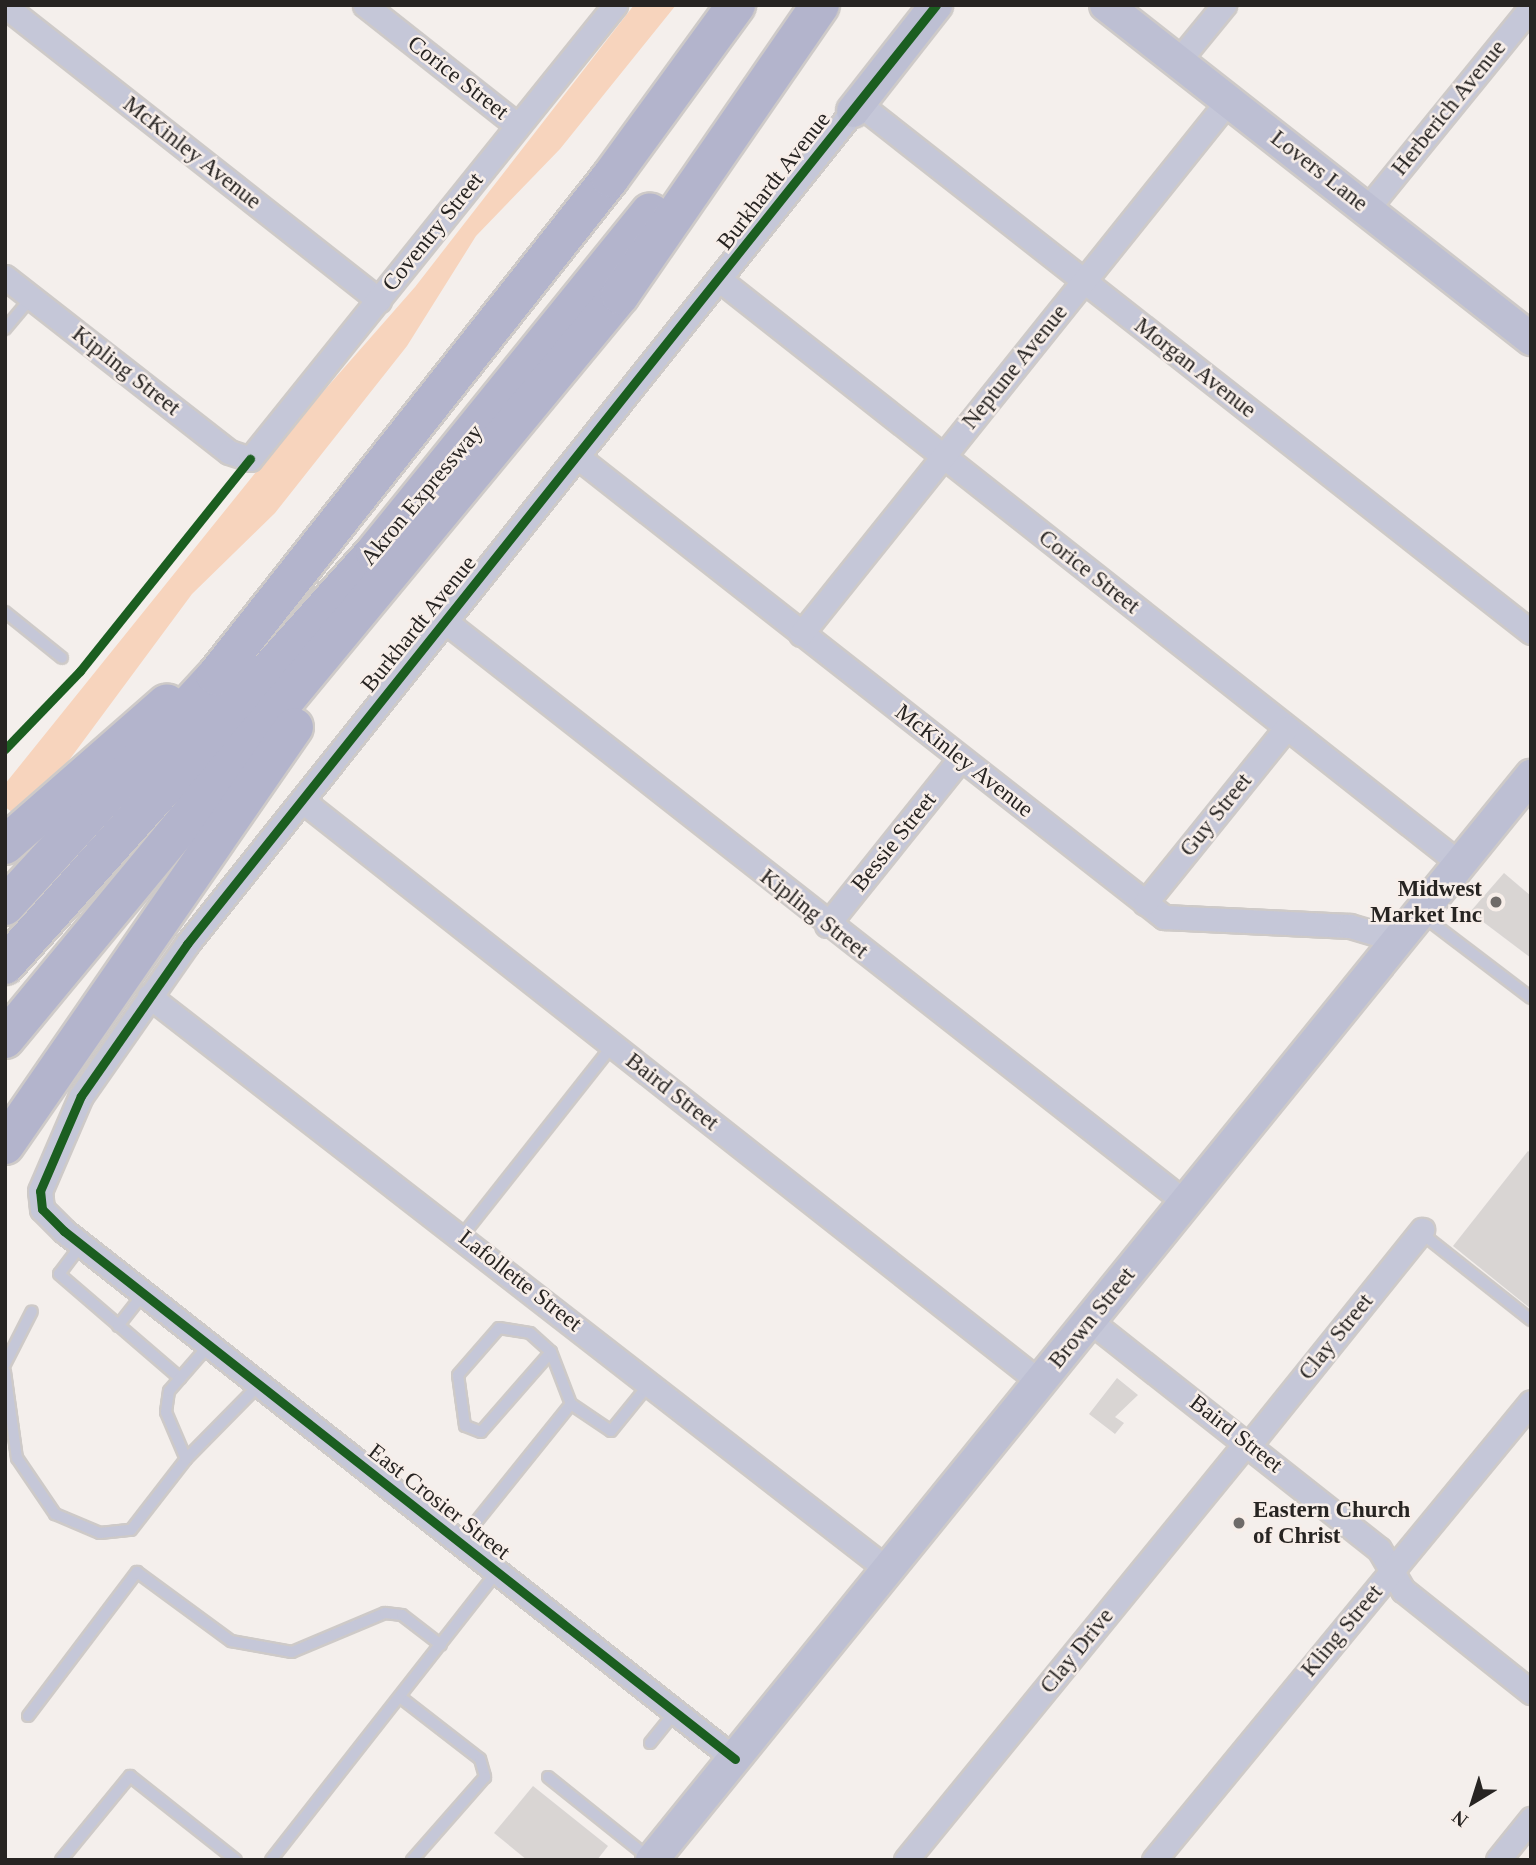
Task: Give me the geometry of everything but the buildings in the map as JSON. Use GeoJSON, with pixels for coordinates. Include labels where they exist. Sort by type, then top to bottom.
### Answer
{"type":"FeatureCollection","features":[{"type":"Feature","properties":{"kind":"highway","name":"Akron Expressway"},"geometry":{"type":"LineString","coordinates":[[5,906],[145,761],[299,574],[610,178],[736,5]]}},
{"type":"Feature","properties":{"kind":"highway","name":"Akron Expressway"},"geometry":{"type":"LineString","coordinates":[[5,965],[366,562],[819,5]]}},
{"type":"Feature","properties":{"kind":"highway"},"geometry":{"type":"LineString","coordinates":[[5,1039],[620,295],[819,5]]}},
{"type":"Feature","properties":{"kind":"highway"},"geometry":{"type":"LineString","coordinates":[[15,837],[299,574]]}},
{"type":"Feature","properties":{"kind":"highway"},"geometry":{"type":"LineString","coordinates":[[5,1145],[314,698],[366,605]]}},
{"type":"Feature","properties":{"kind":"main road","name":"Burkhardt Avenue"},"geometry":{"type":"LineString","coordinates":[[856,108],[936,5]]}},
{"type":"Feature","properties":{"kind":"main road","name":"Lovers Lane"},"geometry":{"type":"LineString","coordinates":[[1105,5],[1179,60],[1531,339]]}},
{"type":"Feature","properties":{"kind":"main road","name":"Brown Street"},"geometry":{"type":"LineString","coordinates":[[652,1860],[1531,776]]}},
{"type":"Feature","properties":{"kind":"street","name":"Corice Street"},"geometry":{"type":"LineString","coordinates":[[365,5],[517,125]]}},
{"type":"Feature","properties":{"kind":"street","name":"Coventry Street"},"geometry":{"type":"LineString","coordinates":[[250,459],[615,5]]}},
{"type":"Feature","properties":{"kind":"street"},"geometry":{"type":"LineString","coordinates":[[1179,60],[1224,5]]}},
{"type":"Feature","properties":{"kind":"street","name":"McKinley Avenue"},"geometry":{"type":"LineString","coordinates":[[7,7],[379,300]]}},
{"type":"Feature","properties":{"kind":"street","name":"Herberich Avenue"},"geometry":{"type":"LineString","coordinates":[[1367,209],[1531,7]]}},
{"type":"Feature","properties":{"kind":"street","name":"Neptune Avenue"},"geometry":{"type":"LineString","coordinates":[[801,634],[1228,101]]}},
{"type":"Feature","properties":{"kind":"street","name":"Burkhardt Avenue"},"geometry":{"type":"LineString","coordinates":[[120,1275],[81,1245],[42,1209],[43,1175],[81,1096],[149,996],[856,108]]}},
{"type":"Feature","properties":{"kind":"street","name":"Morgan Avenue"},"geometry":{"type":"LineString","coordinates":[[856,108],[1085,280],[1531,632]]}},
{"type":"Feature","properties":{"kind":"street","name":"Kipling Street"},"geometry":{"type":"LineString","coordinates":[[5,277],[229,452],[250,459]]}},
{"type":"Feature","properties":{"kind":"street","name":"Corice Street"},"geometry":{"type":"LineString","coordinates":[[720,280],[1459,863]]}},
{"type":"Feature","properties":{"kind":"street","name":"McKinley Avenue"},"geometry":{"type":"LineString","coordinates":[[579,458],[1145,902],[1181,920],[1350,926],[1397,940]]}},
{"type":"Feature","properties":{"kind":"street","name":"Kipling Street"},"geometry":{"type":"LineString","coordinates":[[446,622],[827,925],[1185,1202]]}},
{"type":"Feature","properties":{"kind":"street","name":"Guy Street"},"geometry":{"type":"LineString","coordinates":[[1145,902],[1286,728]]}},
{"type":"Feature","properties":{"kind":"street","name":"Bessie Street"},"geometry":{"type":"LineString","coordinates":[[827,925],[960,759]]}},
{"type":"Feature","properties":{"kind":"street","name":"Baird Street"},"geometry":{"type":"LineString","coordinates":[[304,802],[1040,1382]]}},
{"type":"Feature","properties":{"kind":"street","name":"Lafollette Street"},"geometry":{"type":"LineString","coordinates":[[149,996],[463,1236],[888,1570]]}},
{"type":"Feature","properties":{"kind":"street","name":"Clay Street"},"geometry":{"type":"LineString","coordinates":[[1248,1443],[1421,1231]]}},
{"type":"Feature","properties":{"kind":"street","name":"East Crosier Street"},"geometry":{"type":"LineString","coordinates":[[120,1275],[209,1345],[257,1387],[460,1542],[735,1759]]}},
{"type":"Feature","properties":{"kind":"street","name":"Baird Street"},"geometry":{"type":"LineString","coordinates":[[1090,1321],[1379,1549],[1403,1590],[1531,1692]]}},
{"type":"Feature","properties":{"kind":"street","name":"Kling Street"},"geometry":{"type":"LineString","coordinates":[[1154,1860],[1531,1402]]}},
{"type":"Feature","properties":{"kind":"street","name":"Clay Drive"},"geometry":{"type":"LineString","coordinates":[[906,1860],[1248,1443]]}},
{"type":"Feature","properties":{"kind":"street"},"geometry":{"type":"LineString","coordinates":[[1498,1860],[1531,1819]]}},
{"type":"Feature","properties":{"kind":"lane"},"geometry":{"type":"LineString","coordinates":[[5,329],[32,298]]}},
{"type":"Feature","properties":{"kind":"lane"},"geometry":{"type":"LineString","coordinates":[[5,612],[62,658]]}},
{"type":"Feature","properties":{"kind":"lane"},"geometry":{"type":"LineString","coordinates":[[1419,912],[1531,998]]}},
{"type":"Feature","properties":{"kind":"lane"},"geometry":{"type":"LineString","coordinates":[[463,1236],[613,1045]]}},
{"type":"Feature","properties":{"kind":"lane"},"geometry":{"type":"LineString","coordinates":[[1421,1231],[1531,1320]]}},
{"type":"Feature","properties":{"kind":"lane"},"geometry":{"type":"LineString","coordinates":[[81,1245],[59,1274],[180,1378]]}},
{"type":"Feature","properties":{"kind":"lane"},"geometry":{"type":"LineString","coordinates":[[118,1326],[144,1293]]}},
{"type":"Feature","properties":{"kind":"lane"},"geometry":{"type":"LineString","coordinates":[[5,1364],[32,1311]]}},
{"type":"Feature","properties":{"kind":"lane"},"geometry":{"type":"LineString","coordinates":[[551,1352],[481,1432],[465,1426],[458,1375],[499,1328],[530,1333],[551,1352],[571,1404],[611,1431],[650,1383]]}},
{"type":"Feature","properties":{"kind":"lane"},"geometry":{"type":"LineString","coordinates":[[187,1459],[166,1412],[169,1391],[209,1345]]}},
{"type":"Feature","properties":{"kind":"lane"},"geometry":{"type":"LineString","coordinates":[[5,1372],[17,1458],[55,1514],[100,1533],[131,1530],[187,1459],[257,1387]]}},
{"type":"Feature","properties":{"kind":"lane"},"geometry":{"type":"LineString","coordinates":[[460,1542],[571,1404]]}},
{"type":"Feature","properties":{"kind":"lane"},"geometry":{"type":"LineString","coordinates":[[28,1716],[137,1572],[231,1641],[292,1652],[385,1613],[402,1615],[441,1645]]}},
{"type":"Feature","properties":{"kind":"lane"},"geometry":{"type":"LineString","coordinates":[[271,1860],[498,1572]]}},
{"type":"Feature","properties":{"kind":"lane"},"geometry":{"type":"LineString","coordinates":[[400,1697],[480,1759],[485,1777],[412,1860]]}},
{"type":"Feature","properties":{"kind":"lane"},"geometry":{"type":"LineString","coordinates":[[650,1743],[675,1712]]}},
{"type":"Feature","properties":{"kind":"lane"},"geometry":{"type":"LineString","coordinates":[[61,1860],[130,1776],[236,1860]]}},
{"type":"Feature","properties":{"kind":"lane"},"geometry":{"type":"LineString","coordinates":[[548,1777],[652,1860]]}},
{"type":"Feature","properties":{"kind":"shaded area"},"geometry":{"type":"Polygon","coordinates":[[[634,5],[676,5],[560,149],[476,236],[407,346],[275,513],[192,594],[64,767],[16,815],[5,807],[5,784],[293,426],[415,287],[634,5]]]}},
{"type":"Feature","properties":{"kind":"cycle path"},"geometry":{"type":"LineString","coordinates":[[735,1759],[64,1231],[42,1209],[40,1191],[81,1096],[187,944],[936,5]]}},
{"type":"Feature","properties":{"kind":"cycle path"},"geometry":{"type":"LineString","coordinates":[[5,749],[80,671],[250,459]]}},
{"type":"Feature","properties":{"kind":"place","name":"Midwest Market Inc"},"geometry":{"type":"Point","coordinates":[1496,902]}},
{"type":"Feature","properties":{"kind":"place","name":"Eastern Church of Christ"},"geometry":{"type":"Point","coordinates":[1239,1523]}}]}
